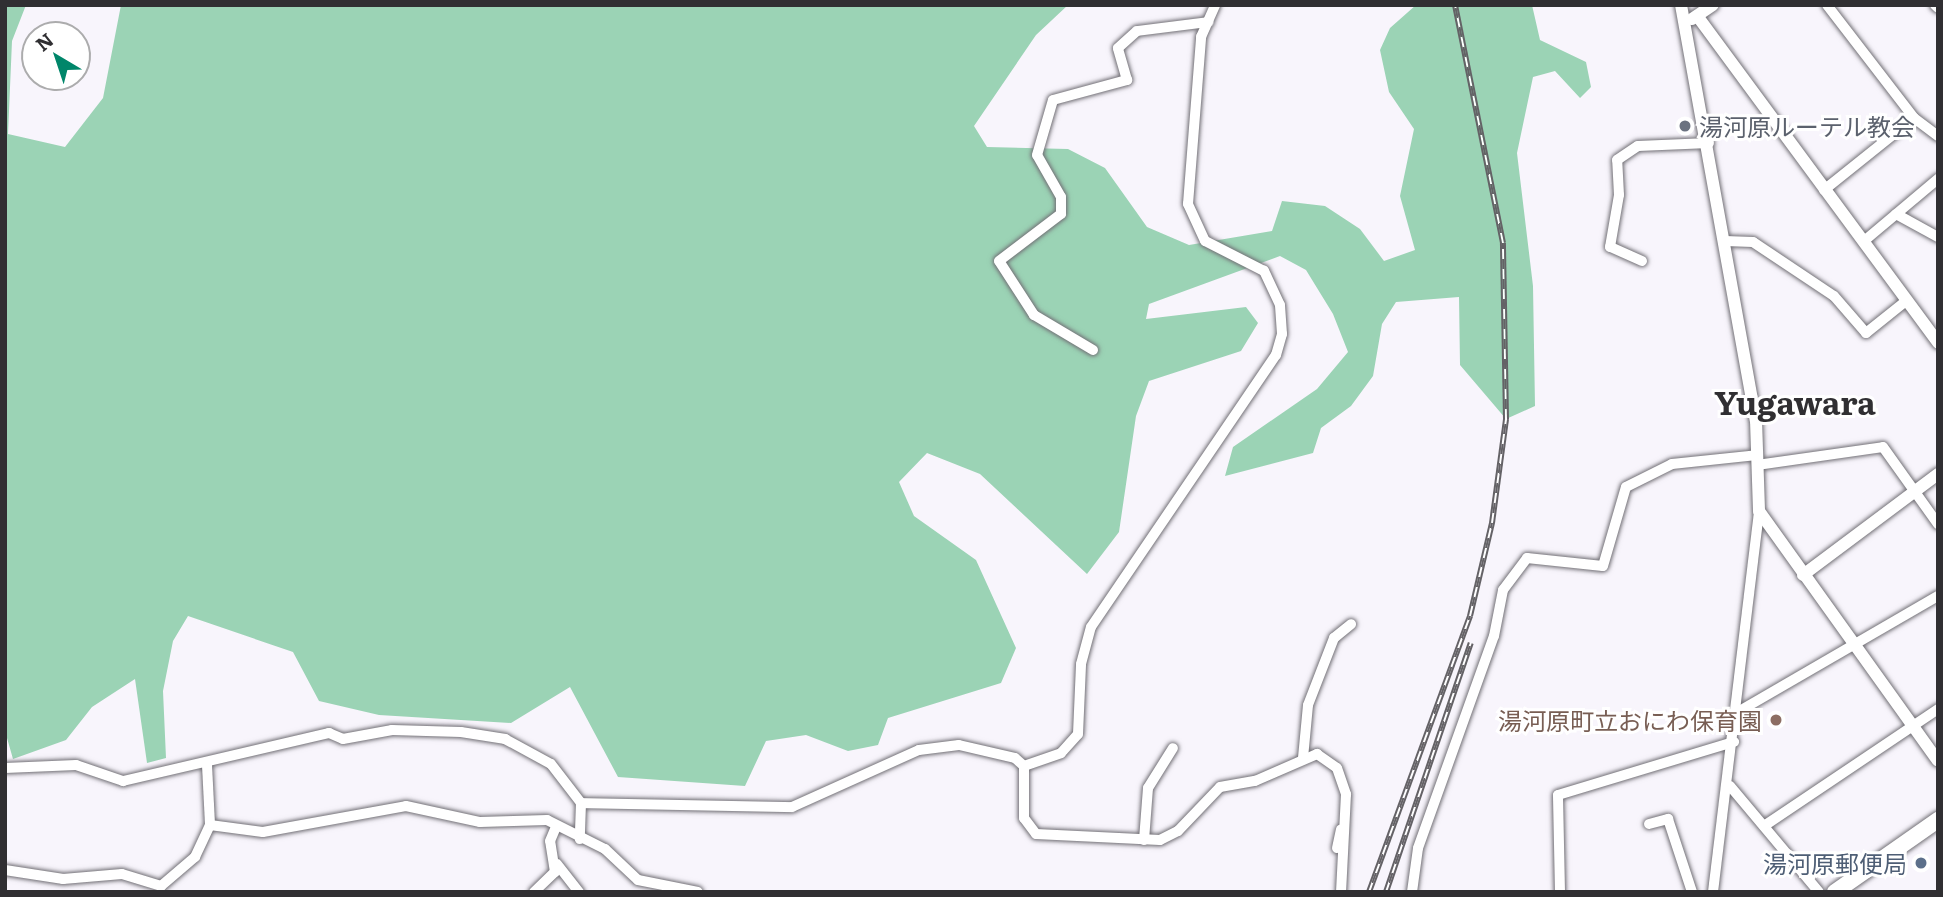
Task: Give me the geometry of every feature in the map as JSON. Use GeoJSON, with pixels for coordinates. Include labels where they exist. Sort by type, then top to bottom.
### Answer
{"type":"FeatureCollection","features":[{"type":"Feature","properties":{"kind":"main road"},"geometry":{"type":"LineString","coordinates":[[1835,892],[1938,820]]}},
{"type":"Feature","properties":{"kind":"street"},"geometry":{"type":"LineString","coordinates":[[581,803],[792,807],[936,745],[986,749],[1024,766],[1061,753],[1078,734],[1078,688],[1091,628],[1276,355],[1282,334],[1280,305],[1264,271],[1205,241],[1190,211],[1201,37],[1215,5]]}},
{"type":"Feature","properties":{"kind":"street"},"geometry":{"type":"LineString","coordinates":[[1681,5],[1709,143],[1725,241],[1757,460],[1759,511],[1730,786],[1713,892]]}},
{"type":"Feature","properties":{"kind":"street"},"geometry":{"type":"LineString","coordinates":[[1686,23],[1713,5]]}},
{"type":"Feature","properties":{"kind":"street"},"geometry":{"type":"LineString","coordinates":[[1827,5],[1914,118],[1938,136]]}},
{"type":"Feature","properties":{"kind":"street"},"geometry":{"type":"LineString","coordinates":[[1698,17],[1938,344]]}},
{"type":"Feature","properties":{"kind":"street"},"geometry":{"type":"LineString","coordinates":[[1093,350],[1034,315],[999,261],[1061,214],[1061,197],[1037,155],[1053,100],[1126,80],[1118,48],[1137,32],[1209,22]]}},
{"type":"Feature","properties":{"kind":"street"},"geometry":{"type":"LineString","coordinates":[[1824,190],[1914,118]]}},
{"type":"Feature","properties":{"kind":"street"},"geometry":{"type":"LineString","coordinates":[[1642,261],[1610,247],[1619,195],[1617,160],[1638,146],[1709,143]]}},
{"type":"Feature","properties":{"kind":"street"},"geometry":{"type":"LineString","coordinates":[[1864,241],[1938,179]]}},
{"type":"Feature","properties":{"kind":"street"},"geometry":{"type":"LineString","coordinates":[[1896,214],[1938,237]]}},
{"type":"Feature","properties":{"kind":"street"},"geometry":{"type":"LineString","coordinates":[[1725,241],[1765,249],[1834,296],[1866,333],[1906,301]]}},
{"type":"Feature","properties":{"kind":"street"},"geometry":{"type":"LineString","coordinates":[[1412,892],[1418,848],[1494,636],[1503,590],[1527,558],[1603,566],[1626,487],[1672,464],[1757,460],[1883,447],[1938,524]]}},
{"type":"Feature","properties":{"kind":"street"},"geometry":{"type":"LineString","coordinates":[[1803,575],[1938,474]]}},
{"type":"Feature","properties":{"kind":"street"},"geometry":{"type":"LineString","coordinates":[[1759,511],[1938,761]]}},
{"type":"Feature","properties":{"kind":"street"},"geometry":{"type":"LineString","coordinates":[[1736,713],[1852,643],[1938,596]]}},
{"type":"Feature","properties":{"kind":"street"},"geometry":{"type":"LineString","coordinates":[[1303,758],[1308,705],[1334,638],[1351,624]]}},
{"type":"Feature","properties":{"kind":"street"},"geometry":{"type":"LineString","coordinates":[[1764,826],[1938,709]]}},
{"type":"Feature","properties":{"kind":"street"},"geometry":{"type":"LineString","coordinates":[[5,768],[76,765],[123,781],[207,765],[328,733],[342,738],[392,730],[461,732],[505,739],[551,764],[581,803],[580,839]]}},
{"type":"Feature","properties":{"kind":"street"},"geometry":{"type":"LineString","coordinates":[[1560,892],[1558,795],[1734,742]]}},
{"type":"Feature","properties":{"kind":"street"},"geometry":{"type":"LineString","coordinates":[[1144,840],[1148,789],[1173,748]]}},
{"type":"Feature","properties":{"kind":"street"},"geometry":{"type":"LineString","coordinates":[[1024,766],[1024,818],[1037,834],[1144,840],[1169,838],[1220,787],[1255,781],[1303,758],[1327,756],[1343,780],[1341,829],[1337,848]]}},
{"type":"Feature","properties":{"kind":"street"},"geometry":{"type":"LineString","coordinates":[[5,870],[63,879],[122,874],[160,889],[195,857],[210,825],[207,765]]}},
{"type":"Feature","properties":{"kind":"street"},"geometry":{"type":"LineString","coordinates":[[1730,786],[1819,892]]}},
{"type":"Feature","properties":{"kind":"street"},"geometry":{"type":"LineString","coordinates":[[210,825],[263,832],[407,806],[480,821],[547,820],[555,829],[605,849],[638,880],[698,892]]}},
{"type":"Feature","properties":{"kind":"street"},"geometry":{"type":"LineString","coordinates":[[1649,824],[1668,818],[1692,892]]}},
{"type":"Feature","properties":{"kind":"street"},"geometry":{"type":"LineString","coordinates":[[555,829],[550,841],[557,864],[579,892]]}},
{"type":"Feature","properties":{"kind":"street"},"geometry":{"type":"LineString","coordinates":[[1341,829],[1348,830],[1341,892]]}},
{"type":"Feature","properties":{"kind":"street"},"geometry":{"type":"LineString","coordinates":[[534,892],[557,864]]}},
{"type":"Feature","properties":{"kind":"green space"},"geometry":{"type":"Polygon","coordinates":[[[5,5],[26,5],[12,41],[8,134],[65,147],[103,98],[121,5],[1068,5],[1036,35],[974,126],[987,147],[1068,149],[1105,168],[1147,227],[1189,245],[1272,231],[1282,201],[1325,206],[1360,229],[1384,261],[1415,250],[1400,196],[1414,129],[1389,92],[1380,50],[1390,28],[1416,5],[1532,5],[1540,40],[1586,62],[1591,87],[1580,98],[1555,71],[1533,77],[1517,153],[1533,286],[1535,406],[1506,419],[1460,365],[1459,297],[1396,302],[1382,324],[1373,376],[1351,406],[1321,428],[1313,453],[1225,476],[1233,447],[1317,389],[1348,352],[1333,314],[1306,270],[1280,256],[1149,304],[1146,319],[1246,307],[1258,323],[1241,351],[1149,381],[1136,416],[1119,532],[1087,574],[980,474],[927,453],[899,482],[914,516],[976,560],[1016,648],[1001,683],[888,718],[878,745],[848,751],[806,735],[766,741],[745,786],[618,777],[570,687],[511,723],[379,715],[319,701],[293,652],[188,616],[173,641],[163,691],[166,758],[147,763],[135,679],[92,707],[66,740],[13,759],[5,731],[5,5]]]}},
{"type":"Feature","properties":{"kind":"railway"},"geometry":{"type":"LineString","coordinates":[[1369,892],[1470,616],[1492,523],[1506,419],[1503,243],[1455,5]]}},
{"type":"Feature","properties":{"kind":"railway"},"geometry":{"type":"LineString","coordinates":[[1386,892],[1471,643]]}},
{"type":"Feature","properties":{"kind":"place","name":"湯河原ルーテル教会"},"geometry":{"type":"Point","coordinates":[1685,126]}},
{"type":"Feature","properties":{"kind":"place","name":"湯河原町立おにわ保育園"},"geometry":{"type":"Point","coordinates":[1776,720]}},
{"type":"Feature","properties":{"kind":"place","name":"湯河原郵便局"},"geometry":{"type":"Point","coordinates":[1921,863]}},
{"type":"Feature","properties":{"kind":"district","name":"Yugawara"},"geometry":{"type":"Point","coordinates":[1795,401]}}]}
